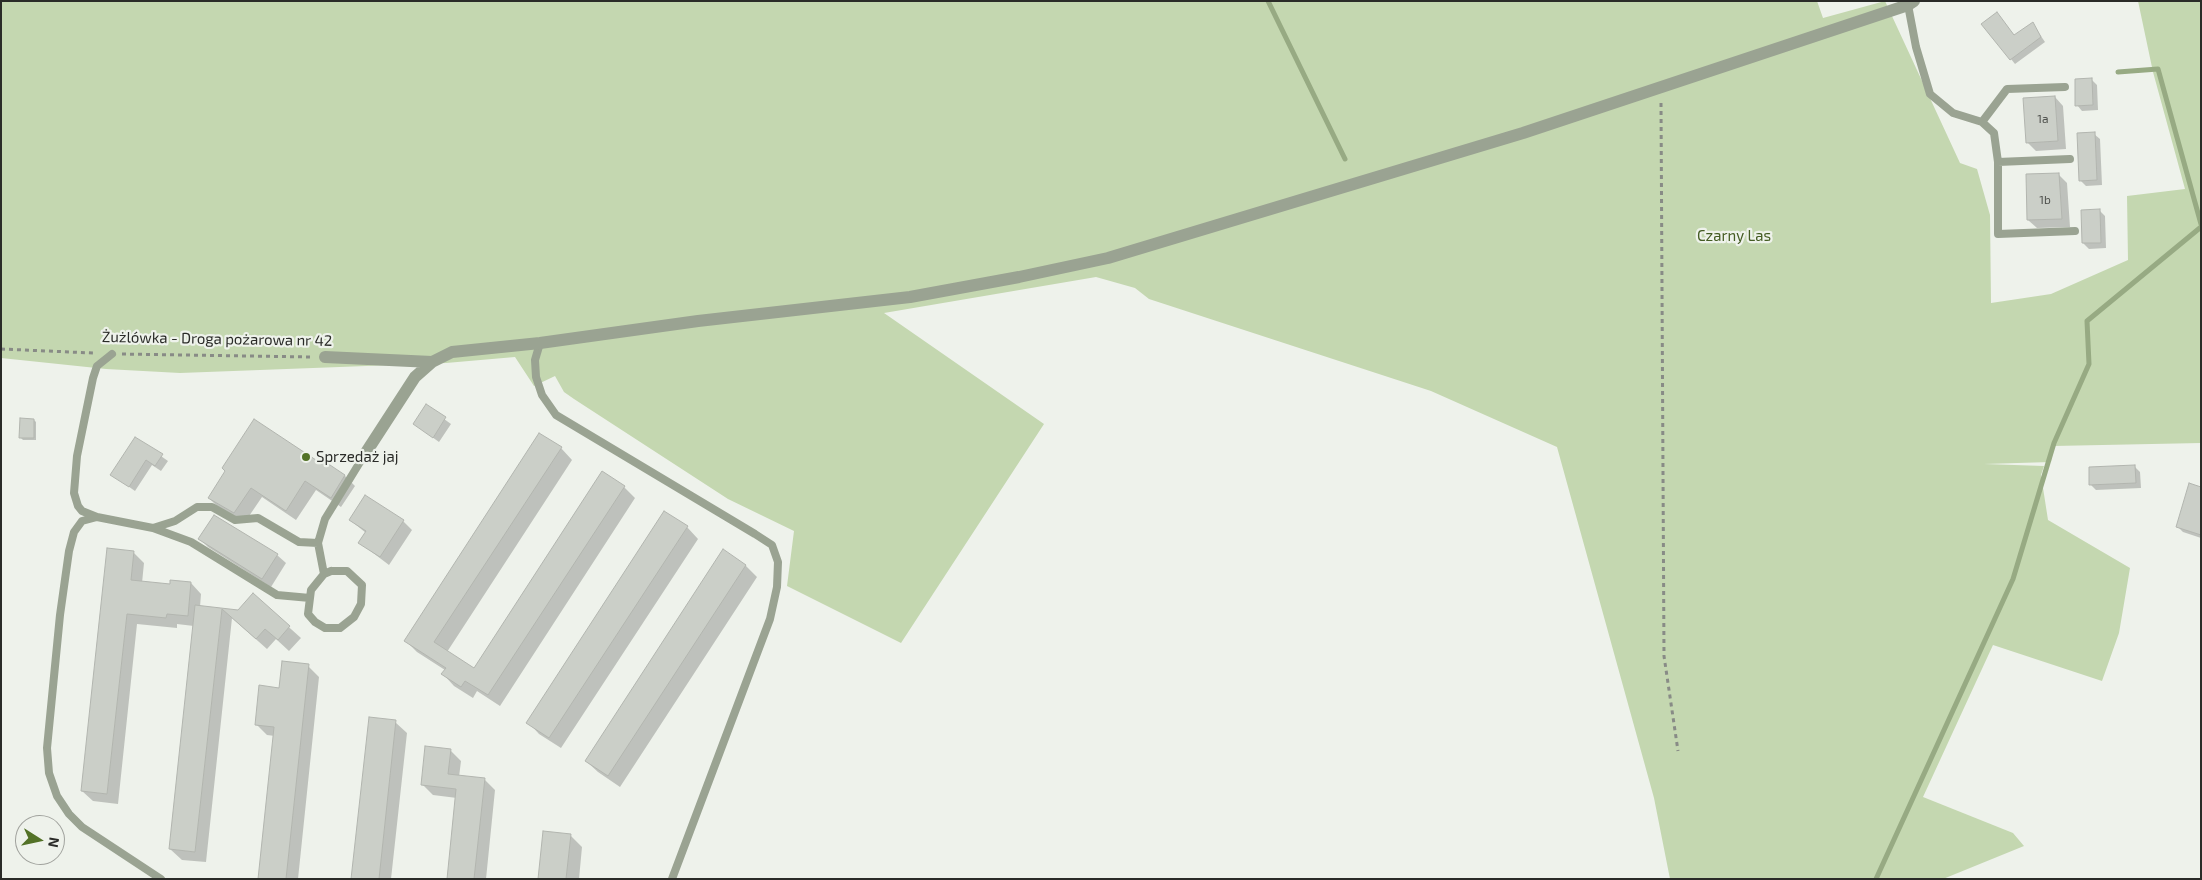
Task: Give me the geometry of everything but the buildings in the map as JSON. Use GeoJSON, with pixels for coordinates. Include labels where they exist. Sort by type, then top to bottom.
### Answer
{"type":"FeatureCollection","features":[{"type":"Feature","properties":{"kind":"street"},"geometry":{"type":"LineString","coordinates":[[365,454],[415,377],[432,362],[452,352],[540,343],[698,321],[910,297],[1108,258],[1523,132],[1911,3]]}},
{"type":"Feature","properties":{"kind":"street","name":"Żużlówka - Droga pożarowa nr 42"},"geometry":{"type":"LineString","coordinates":[[325,357],[432,362]]}},
{"type":"Feature","properties":{"kind":"lane"},"geometry":{"type":"LineString","coordinates":[[1911,3],[1916,47],[1930,94],[1953,113],[1982,122],[1994,133],[1998,162],[1998,234],[2075,231]]}},
{"type":"Feature","properties":{"kind":"lane"},"geometry":{"type":"LineString","coordinates":[[1982,122],[2007,89],[2065,87]]}},
{"type":"Feature","properties":{"kind":"lane"},"geometry":{"type":"LineString","coordinates":[[1998,162],[2070,159]]}},
{"type":"Feature","properties":{"kind":"lane"},"geometry":{"type":"LineString","coordinates":[[540,343],[535,360],[536,377],[542,395],[556,415],[755,534],[772,546],[778,562],[777,587],[770,619],[672,879]]}},
{"type":"Feature","properties":{"kind":"lane"},"geometry":{"type":"LineString","coordinates":[[112,354],[97,366],[77,456],[74,493],[78,506],[82,511],[97,517],[122,520],[153,528],[191,542],[277,595],[310,598]]}},
{"type":"Feature","properties":{"kind":"lane"},"geometry":{"type":"LineString","coordinates":[[324,574],[318,543],[325,519],[365,454]]}},
{"type":"Feature","properties":{"kind":"lane"},"geometry":{"type":"LineString","coordinates":[[153,528],[175,521],[197,507],[212,507],[235,520],[258,518],[299,542],[318,543]]}},
{"type":"Feature","properties":{"kind":"lane"},"geometry":{"type":"LineString","coordinates":[[97,517],[82,522],[74,532],[69,551],[50,713],[49,773],[57,796],[69,814],[82,827],[161,879]]}},
{"type":"Feature","properties":{"kind":"lane"},"geometry":{"type":"LineString","coordinates":[[331,571],[347,571],[362,585],[361,604],[354,617],[340,628],[325,628],[315,622],[308,614],[310,598],[311,590],[324,574],[331,571]]}},
{"type":"Feature","properties":{"kind":"path"},"geometry":{"type":"LineString","coordinates":[[1668,84],[1659,107],[1664,656],[1678,751]]}},
{"type":"Feature","properties":{"kind":"path","name":"Żużlówka - Droga pożarowa nr 42"},"geometry":{"type":"LineString","coordinates":[[1,349],[112,354],[325,357]]}},
{"type":"Feature","properties":{"kind":"green space","name":"Czarny Las"},"geometry":{"type":"Polygon","coordinates":[[[1,1],[1817,1],[1823,18],[1885,1],[1960,163],[1977,169],[1990,215],[1991,303],[2051,294],[2128,260],[2127,196],[2185,189],[2153,72],[2138,1],[2201,1],[2201,443],[2053,446],[2051,462],[1984,464],[2044,466],[2041,475],[2048,520],[2130,568],[2119,633],[2102,681],[1993,645],[1923,797],[2013,833],[2024,846],[1943,879],[1670,879],[1654,798],[1557,447],[1431,391],[1149,299],[1135,288],[1096,277],[884,313],[1044,424],[901,643],[787,586],[794,531],[728,499],[564,392],[555,376],[534,386],[515,357],[446,363],[180,373],[106,369],[1,358],[1,1]]]}},
{"type":"Feature","properties":{"kind":"waterway"},"geometry":{"type":"LineString","coordinates":[[1268,1],[1345,159]]}},
{"type":"Feature","properties":{"kind":"waterway"},"geometry":{"type":"LineString","coordinates":[[2118,72],[2158,69],[2201,224]]}},
{"type":"Feature","properties":{"kind":"waterway"},"geometry":{"type":"LineString","coordinates":[[1876,879],[2013,579],[2054,443],[2089,364],[2087,321],[2201,227]]}},
{"type":"Feature","properties":{"kind":"place","name":"Sprzedaż jaj"},"geometry":{"type":"Point","coordinates":[306,457]}}]}
